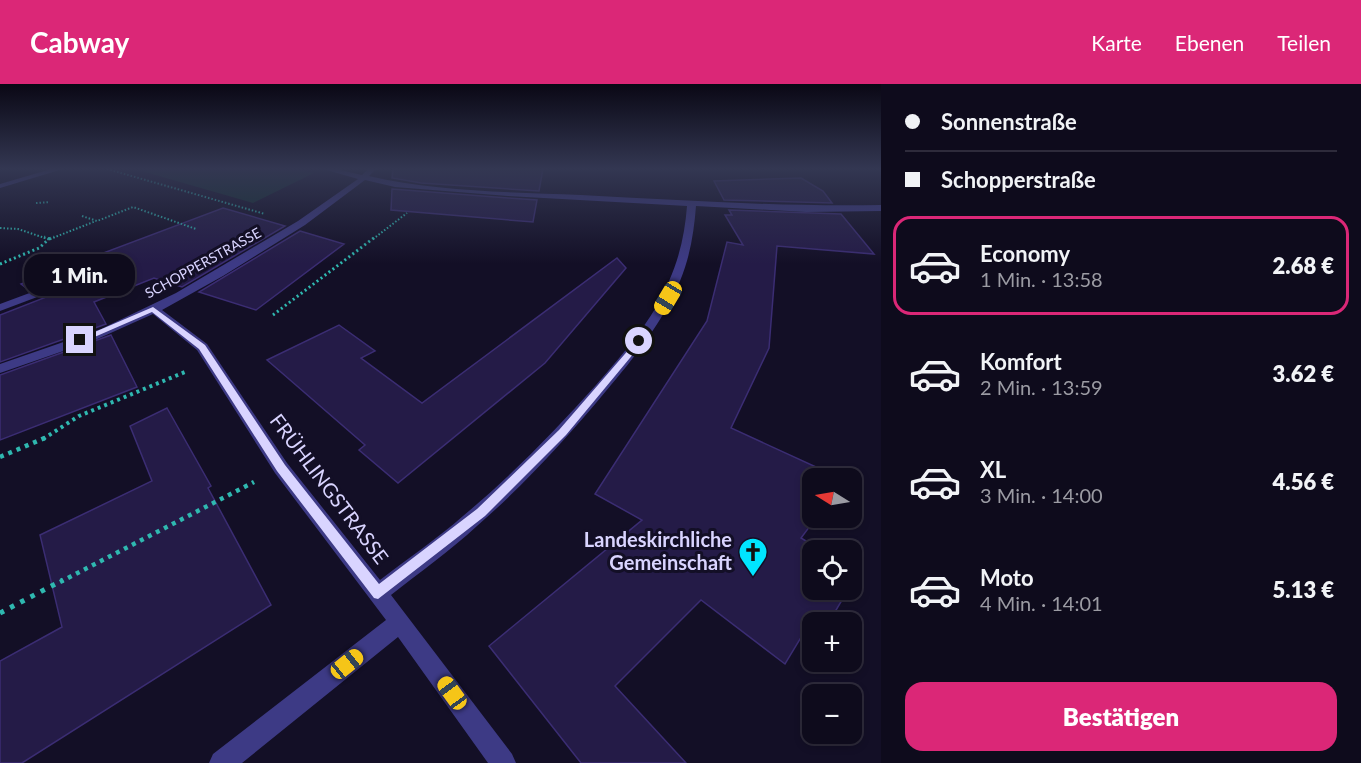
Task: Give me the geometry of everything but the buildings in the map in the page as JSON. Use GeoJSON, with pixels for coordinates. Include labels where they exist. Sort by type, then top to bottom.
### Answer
{"type":"FeatureCollection","features":[{"type":"Feature","properties":{"kind":"street","name":"SCHOPPERSTRASSE"},"geometry":{"type":"LineString","coordinates":[[0,369],[111,329],[153,309],[263,247],[332,201]]}},
{"type":"Feature","properties":{"kind":"street"},"geometry":{"type":"LineString","coordinates":[[650,201],[806,209],[881,208]]}},
{"type":"Feature","properties":{"kind":"street"},"geometry":{"type":"LineString","coordinates":[[378,593],[481,512],[563,433],[629,356],[668,298],[692,223],[692,203]]}},
{"type":"Feature","properties":{"kind":"street"},"geometry":{"type":"LineString","coordinates":[[0,308],[113,265]]}},
{"type":"Feature","properties":{"kind":"street","name":"FRÜHLINGSTRASSE"},"geometry":{"type":"LineString","coordinates":[[153,309],[202,347],[281,468],[400,622],[503,763]]}},
{"type":"Feature","properties":{"kind":"street"},"geometry":{"type":"LineString","coordinates":[[222,763],[400,622]]}},
{"type":"Feature","properties":{"kind":"path"},"geometry":{"type":"LineString","coordinates":[[219,201],[259,212]]}},
{"type":"Feature","properties":{"kind":"path"},"geometry":{"type":"LineString","coordinates":[[0,264],[39,248],[49,239],[133,207],[196,229]]}},
{"type":"Feature","properties":{"kind":"path"},"geometry":{"type":"LineString","coordinates":[[273,315],[407,213]]}},
{"type":"Feature","properties":{"kind":"path"},"geometry":{"type":"LineString","coordinates":[[82,216],[97,221]]}},
{"type":"Feature","properties":{"kind":"path"},"geometry":{"type":"LineString","coordinates":[[0,228],[18,229],[49,239]]}},
{"type":"Feature","properties":{"kind":"path"},"geometry":{"type":"LineString","coordinates":[[0,457],[48,437],[79,416],[211,362]]}},
{"type":"Feature","properties":{"kind":"path"},"geometry":{"type":"LineString","coordinates":[[0,613],[281,468]]}},
{"type":"Feature","properties":{"kind":"place","name":"Landeskirchliche Gemeinschaft"},"geometry":{"type":"Point","coordinates":[753,578]}},
{"type":"Feature","properties":{"kind":"route"},"geometry":{"type":"LineString","coordinates":[[80,340],[120,325],[153,309],[202,347],[281,468],[378,593],[481,512],[563,433],[629,356],[639,341]]}}]}
